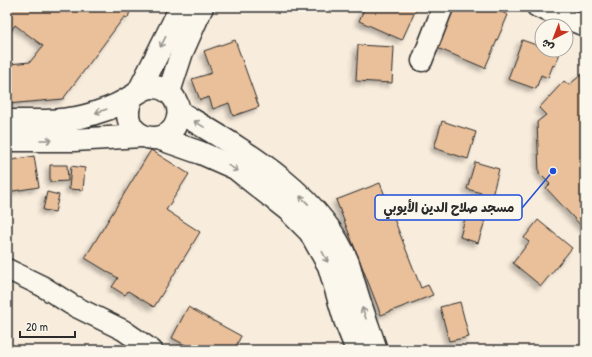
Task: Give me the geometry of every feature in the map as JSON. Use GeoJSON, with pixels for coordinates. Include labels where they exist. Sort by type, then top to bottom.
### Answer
{"type":"FeatureCollection","features":[{"type":"Feature","properties":{"kind":"main road"},"geometry":{"type":"LineString","coordinates":[[181,7],[128,105],[127,114],[129,122],[134,130],[150,137],[201,153],[235,168],[288,210],[310,232],[330,266],[345,320],[356,350]]}},
{"type":"Feature","properties":{"kind":"main road"},"geometry":{"type":"LineString","coordinates":[[169,92],[182,52],[202,7]]}},
{"type":"Feature","properties":{"kind":"main road"},"geometry":{"type":"LineString","coordinates":[[7,121],[67,120],[101,111],[147,88],[154,87],[162,88],[169,92],[178,105],[179,112],[173,129],[166,135],[74,140],[7,140]]}},
{"type":"Feature","properties":{"kind":"main road"},"geometry":{"type":"LineString","coordinates":[[179,112],[248,154],[283,180],[315,212],[336,241],[348,263],[376,350]]}},
{"type":"Feature","properties":{"kind":"street"},"geometry":{"type":"LineString","coordinates":[[422,61],[443,7]]}},
{"type":"Feature","properties":{"kind":"street"},"geometry":{"type":"LineString","coordinates":[[537,7],[585,26]]}},
{"type":"Feature","properties":{"kind":"street"},"geometry":{"type":"LineString","coordinates":[[7,269],[42,286],[72,304],[123,330],[152,350]]}},
{"type":"Feature","properties":{"kind":"building"},"geometry":{"type":"Polygon","coordinates":[[[7,7],[45,7],[48,9],[50,7],[62,7],[69,9],[70,7],[131,7],[128,18],[124,17],[63,99],[7,104],[7,62],[9,64],[30,62],[43,46],[15,25],[7,36],[7,7]]]}},
{"type":"Feature","properties":{"kind":"building"},"geometry":{"type":"Polygon","coordinates":[[[365,7],[417,7],[402,40],[359,21],[365,7]]]}},
{"type":"Feature","properties":{"kind":"building"},"geometry":{"type":"Polygon","coordinates":[[[453,7],[491,7],[508,15],[485,68],[435,47],[453,7]]]}},
{"type":"Feature","properties":{"kind":"building"},"geometry":{"type":"Polygon","coordinates":[[[235,40],[259,107],[233,116],[229,103],[213,109],[209,97],[200,100],[192,79],[212,73],[204,51],[235,40]]]}},
{"type":"Feature","properties":{"kind":"building"},"geometry":{"type":"Polygon","coordinates":[[[522,40],[534,44],[534,58],[558,58],[555,66],[553,65],[548,78],[541,75],[536,89],[508,79],[522,40]]]}},
{"type":"Feature","properties":{"kind":"building"},"geometry":{"type":"Polygon","coordinates":[[[358,45],[394,47],[392,83],[356,81],[358,45]]]}},
{"type":"Feature","properties":{"kind":"building"},"geometry":{"type":"Polygon","coordinates":[[[582,74],[585,74],[585,230],[546,188],[550,184],[539,173],[537,122],[546,115],[539,108],[564,81],[569,85],[582,74]]]}},
{"type":"Feature","properties":{"kind":"building"},"geometry":{"type":"Polygon","coordinates":[[[442,121],[476,132],[468,159],[434,148],[442,121]]]}},
{"type":"Feature","properties":{"kind":"building"},"geometry":{"type":"Polygon","coordinates":[[[151,150],[189,174],[166,210],[200,232],[154,307],[128,291],[125,295],[112,287],[118,278],[85,258],[151,150]]]}},
{"type":"Feature","properties":{"kind":"building"},"geometry":{"type":"Polygon","coordinates":[[[34,156],[39,187],[7,192],[7,161],[34,156]]]}},
{"type":"Feature","properties":{"kind":"building"},"geometry":{"type":"Polygon","coordinates":[[[475,162],[499,169],[492,196],[467,189],[475,162]]]}},
{"type":"Feature","properties":{"kind":"building"},"geometry":{"type":"Polygon","coordinates":[[[50,165],[67,165],[68,181],[50,182],[50,165]]]}},
{"type":"Feature","properties":{"kind":"building"},"geometry":{"type":"Polygon","coordinates":[[[71,166],[85,168],[83,190],[69,189],[71,166]]]}},
{"type":"Feature","properties":{"kind":"building"},"geometry":{"type":"Polygon","coordinates":[[[380,183],[421,288],[428,285],[433,295],[381,315],[336,200],[380,183]]]}},
{"type":"Feature","properties":{"kind":"building"},"geometry":{"type":"Polygon","coordinates":[[[47,192],[59,195],[55,212],[43,210],[47,192]]]}},
{"type":"Feature","properties":{"kind":"building"},"geometry":{"type":"Polygon","coordinates":[[[466,215],[485,221],[478,243],[460,237],[466,215]]]}},
{"type":"Feature","properties":{"kind":"building"},"geometry":{"type":"Polygon","coordinates":[[[538,220],[572,248],[541,286],[513,263],[529,242],[524,238],[538,220]]]}},
{"type":"Feature","properties":{"kind":"building"},"geometry":{"type":"Polygon","coordinates":[[[460,302],[469,337],[449,341],[440,307],[460,302]]]}},
{"type":"Feature","properties":{"kind":"building"},"geometry":{"type":"Polygon","coordinates":[[[188,307],[241,336],[234,350],[195,350],[172,338],[188,307]]]}},
{"type":"Feature","properties":{"kind":"place","name":"مسجد صلاح الدين الأيوبي"},"geometry":{"type":"Point","coordinates":[553,171]}}]}
